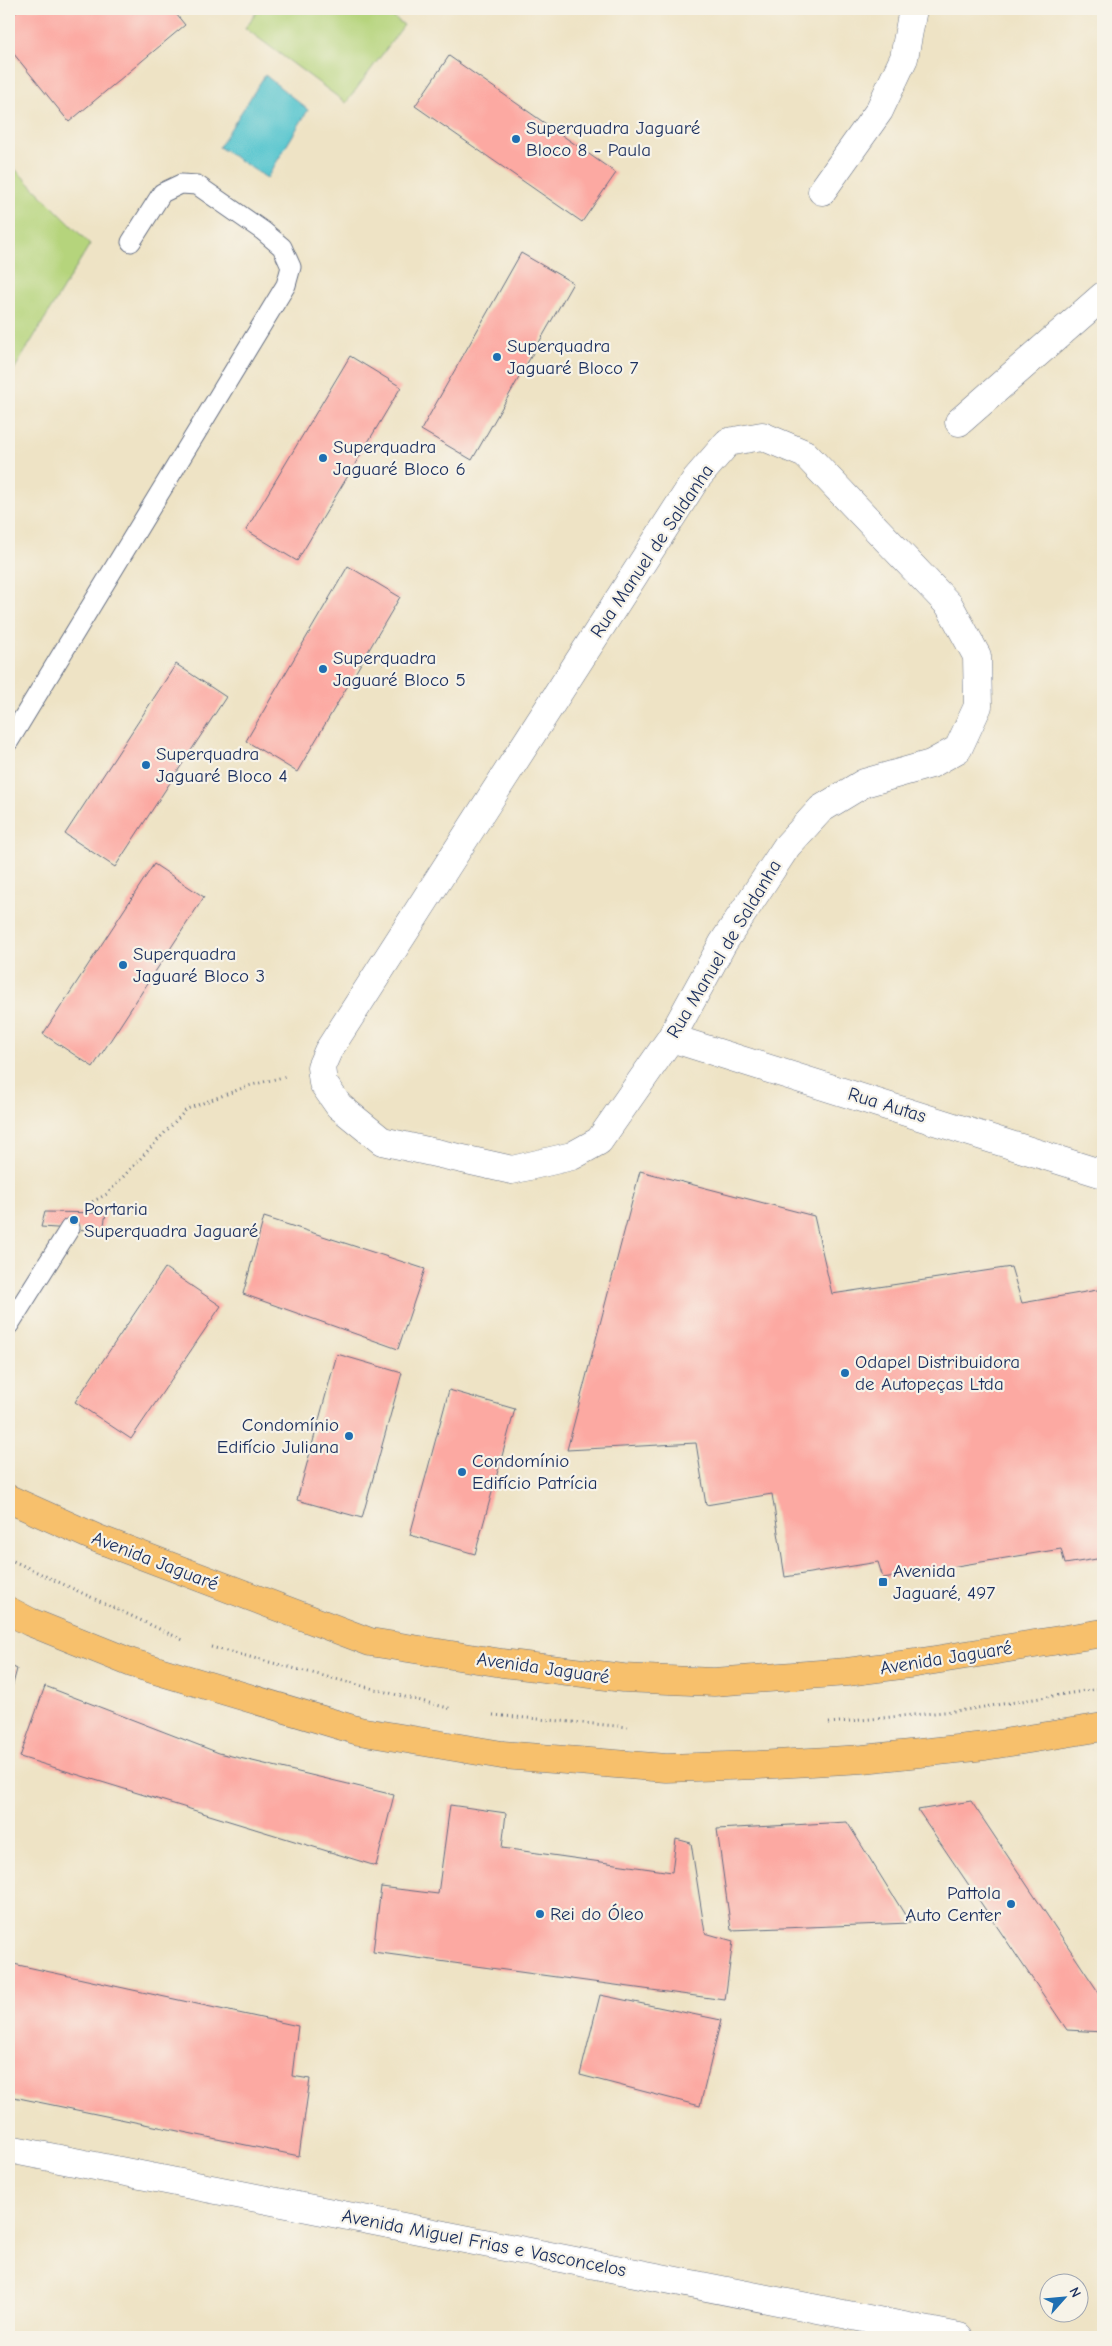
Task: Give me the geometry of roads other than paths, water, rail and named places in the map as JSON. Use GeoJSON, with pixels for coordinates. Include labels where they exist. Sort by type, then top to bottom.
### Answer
{"type":"FeatureCollection","features":[{"type":"Feature","properties":{"kind":"highway","name":"Avenida Jaguaré"},"geometry":{"type":"LineString","coordinates":[[9,1499],[105,1542],[370,1642],[502,1663],[622,1678],[714,1682],[847,1672],[916,1664],[1103,1633]]}},
{"type":"Feature","properties":{"kind":"highway"},"geometry":{"type":"LineString","coordinates":[[9,1611],[30,1622],[132,1663],[350,1728],[502,1755],[666,1768],[758,1765],[863,1760],[976,1747],[1103,1727]]}},
{"type":"Feature","properties":{"kind":"street"},"geometry":{"type":"LineString","coordinates":[[822,191],[879,111],[904,58],[913,9]]}},
{"type":"Feature","properties":{"kind":"street"},"geometry":{"type":"LineString","coordinates":[[959,422],[1103,296]]}},
{"type":"Feature","properties":{"kind":"street","name":"Rua Manuel de Saldanha"},"geometry":{"type":"LineString","coordinates":[[762,436],[805,454],[949,605],[977,656],[978,706],[958,749],[932,764],[864,783],[821,809],[786,846],[723,943],[671,1038],[599,1141],[572,1156],[512,1170],[382,1141],[339,1106],[323,1083],[321,1068],[328,1051],[696,479],[728,442],[762,436]]}},
{"type":"Feature","properties":{"kind":"street","name":"Rua Autas"},"geometry":{"type":"LineString","coordinates":[[671,1038],[1103,1174]]}},
{"type":"Feature","properties":{"kind":"street","name":"Avenida Miguel Frias e Vasconcelos"},"geometry":{"type":"LineString","coordinates":[[9,2149],[960,2337]]}},
{"type":"Feature","properties":{"kind":"lane"},"geometry":{"type":"LineString","coordinates":[[9,741],[286,285],[291,267],[282,246],[197,185],[182,184],[162,194],[131,242]]}},
{"type":"Feature","properties":{"kind":"lane"},"geometry":{"type":"LineString","coordinates":[[9,1325],[70,1228]]}},
{"type":"Feature","properties":{"kind":"water"},"geometry":{"type":"Polygon","coordinates":[[[265,75],[308,110],[267,178],[219,147],[265,75]]]}},
{"type":"Feature","properties":{"kind":"place","name":"Superquadra Jaguaré Bloco 8 - Paula"},"geometry":{"type":"Point","coordinates":[516,139]}},
{"type":"Feature","properties":{"kind":"place","name":"Superquadra Jaguaré Bloco 7"},"geometry":{"type":"Point","coordinates":[497,357]}},
{"type":"Feature","properties":{"kind":"place","name":"Superquadra Jaguaré Bloco 6"},"geometry":{"type":"Point","coordinates":[323,458]}},
{"type":"Feature","properties":{"kind":"place","name":"Superquadra Jaguaré Bloco 5"},"geometry":{"type":"Point","coordinates":[323,669]}},
{"type":"Feature","properties":{"kind":"place","name":"Superquadra Jaguaré Bloco 4"},"geometry":{"type":"Point","coordinates":[146,765]}},
{"type":"Feature","properties":{"kind":"place","name":"Superquadra Jaguaré Bloco 3"},"geometry":{"type":"Point","coordinates":[123,965]}},
{"type":"Feature","properties":{"kind":"place","name":"Portaria Superquadra Jaguaré"},"geometry":{"type":"Point","coordinates":[74,1220]}},
{"type":"Feature","properties":{"kind":"place","name":"Odapel Distribuidora de Autopeças Ltda"},"geometry":{"type":"Point","coordinates":[845,1373]}},
{"type":"Feature","properties":{"kind":"place","name":"Condomínio Edifício Juliana"},"geometry":{"type":"Point","coordinates":[349,1436]}},
{"type":"Feature","properties":{"kind":"place","name":"Condomínio Edifício Patrícia"},"geometry":{"type":"Point","coordinates":[462,1472]}},
{"type":"Feature","properties":{"kind":"place","name":"Avenida Jaguaré, 497"},"geometry":{"type":"Point","coordinates":[883,1582]}},
{"type":"Feature","properties":{"kind":"place","name":"Pattola Auto Center"},"geometry":{"type":"Point","coordinates":[1011,1904]}},
{"type":"Feature","properties":{"kind":"place","name":"Rei do Óleo"},"geometry":{"type":"Point","coordinates":[540,1914]}}]}
